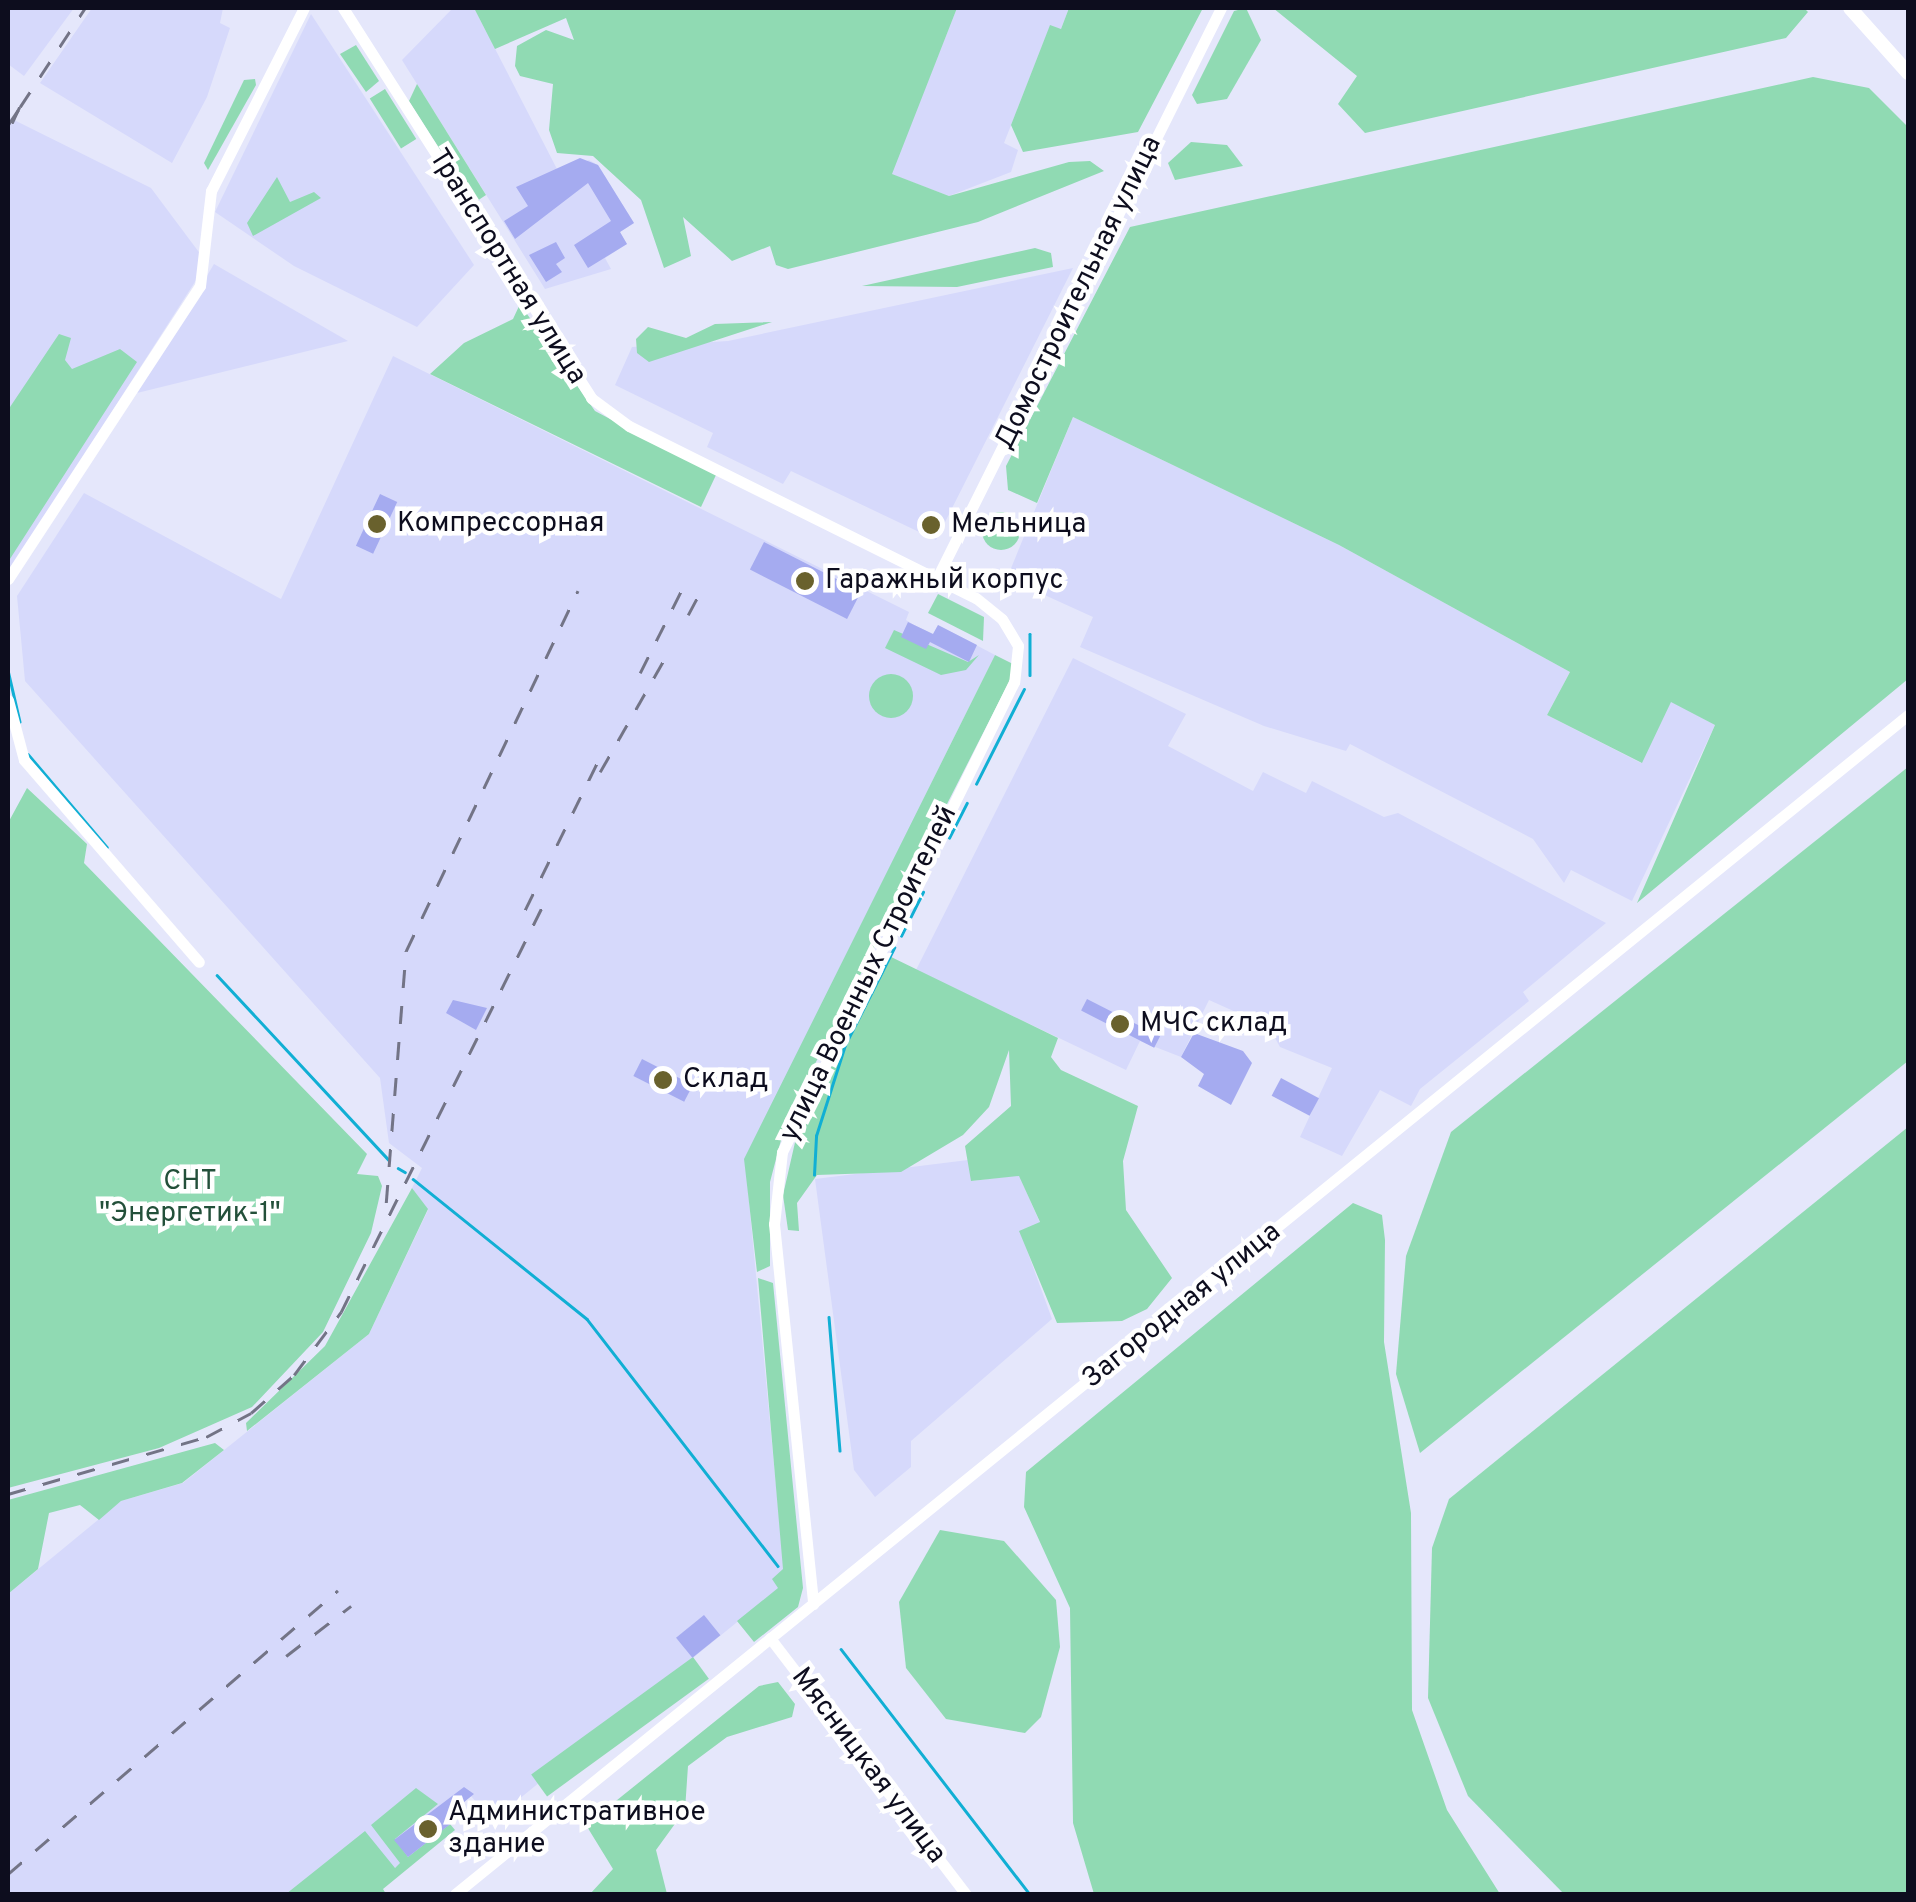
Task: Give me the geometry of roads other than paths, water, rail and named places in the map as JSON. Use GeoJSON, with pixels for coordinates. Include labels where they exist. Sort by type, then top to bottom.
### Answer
{"type":"FeatureCollection","features":[{"type":"Feature","properties":{"kind":"main road"},"geometry":{"type":"LineString","coordinates":[[1850,8],[1908,72]]}},
{"type":"Feature","properties":{"kind":"street"},"geometry":{"type":"LineString","coordinates":[[8,578],[200,286],[211,191],[304,8]]}},
{"type":"Feature","properties":{"kind":"street","name":"Транспортная улица"},"geometry":{"type":"LineString","coordinates":[[343,8],[591,398],[628,426],[937,578]]}},
{"type":"Feature","properties":{"kind":"street","name":"Домостроительная улица"},"geometry":{"type":"LineString","coordinates":[[937,578],[1221,8]]}},
{"type":"Feature","properties":{"kind":"street","name":"улица Военных Строителей"},"geometry":{"type":"LineString","coordinates":[[813,1604],[776,1250],[782,1152],[1020,664],[1015,638],[998,614],[937,578]]}},
{"type":"Feature","properties":{"kind":"street"},"geometry":{"type":"LineString","coordinates":[[8,700],[24,760],[200,962]]}},
{"type":"Feature","properties":{"kind":"street","name":"Загородная улица"},"geometry":{"type":"LineString","coordinates":[[454,1894],[1908,715]]}},
{"type":"Feature","properties":{"kind":"street","name":"Мясницкая улица"},"geometry":{"type":"LineString","coordinates":[[770,1638],[966,1894]]}},
{"type":"Feature","properties":{"kind":"waterway"},"geometry":{"type":"LineString","coordinates":[[1030,634],[1030,675]]}},
{"type":"Feature","properties":{"kind":"waterway"},"geometry":{"type":"LineString","coordinates":[[8,670],[20,722]]}},
{"type":"Feature","properties":{"kind":"waterway"},"geometry":{"type":"LineString","coordinates":[[976,784],[1024,689]]}},
{"type":"Feature","properties":{"kind":"waterway"},"geometry":{"type":"LineString","coordinates":[[28,754],[107,847]]}},
{"type":"Feature","properties":{"kind":"waterway"},"geometry":{"type":"LineString","coordinates":[[949,838],[967,803]]}},
{"type":"Feature","properties":{"kind":"waterway"},"geometry":{"type":"LineString","coordinates":[[901,936],[923,892]]}},
{"type":"Feature","properties":{"kind":"waterway"},"geometry":{"type":"LineString","coordinates":[[814,1175],[816,1136],[845,1045],[894,948]]}},
{"type":"Feature","properties":{"kind":"waterway"},"geometry":{"type":"LineString","coordinates":[[217,975],[389,1160]]}},
{"type":"Feature","properties":{"kind":"waterway"},"geometry":{"type":"LineString","coordinates":[[398,1168],[405,1172]]}},
{"type":"Feature","properties":{"kind":"waterway"},"geometry":{"type":"LineString","coordinates":[[413,1179],[587,1319],[778,1566]]}},
{"type":"Feature","properties":{"kind":"waterway"},"geometry":{"type":"LineString","coordinates":[[829,1317],[840,1451]]}},
{"type":"Feature","properties":{"kind":"waterway"},"geometry":{"type":"LineString","coordinates":[[841,1649],[1030,1894]]}},
{"type":"Feature","properties":{"kind":"railway"},"geometry":{"type":"LineString","coordinates":[[20,107],[85,8]]}},
{"type":"Feature","properties":{"kind":"railway"},"geometry":{"type":"LineString","coordinates":[[8,125],[20,107],[8,133]]}},
{"type":"Feature","properties":{"kind":"railway"},"geometry":{"type":"LineString","coordinates":[[386,1203],[406,951],[578,591]]}},
{"type":"Feature","properties":{"kind":"railway"},"geometry":{"type":"LineString","coordinates":[[640,673],[681,591]]}},
{"type":"Feature","properties":{"kind":"railway"},"geometry":{"type":"LineString","coordinates":[[688,615],[697,598]]}},
{"type":"Feature","properties":{"kind":"railway"},"geometry":{"type":"LineString","coordinates":[[600,772],[664,660]]}},
{"type":"Feature","properties":{"kind":"railway"},"geometry":{"type":"LineString","coordinates":[[525,910],[601,755]]}},
{"type":"Feature","properties":{"kind":"railway"},"geometry":{"type":"LineString","coordinates":[[8,1494],[206,1437],[251,1413],[294,1375],[341,1312],[548,895]]}},
{"type":"Feature","properties":{"kind":"railway"},"geometry":{"type":"LineString","coordinates":[[8,1874],[338,1590]]}},
{"type":"Feature","properties":{"kind":"railway"},"geometry":{"type":"LineString","coordinates":[[286,1656],[351,1606]]}},
{"type":"Feature","properties":{"kind":"place","name":"Компрессорная"},"geometry":{"type":"Point","coordinates":[377,524]}},
{"type":"Feature","properties":{"kind":"place","name":"Мельница"},"geometry":{"type":"Point","coordinates":[931,525]}},
{"type":"Feature","properties":{"kind":"place","name":"Гаражный корпус"},"geometry":{"type":"Point","coordinates":[805,581]}},
{"type":"Feature","properties":{"kind":"place","name":"МЧС склад"},"geometry":{"type":"Point","coordinates":[1120,1024]}},
{"type":"Feature","properties":{"kind":"place","name":"Склад"},"geometry":{"type":"Point","coordinates":[663,1080]}},
{"type":"Feature","properties":{"kind":"place","name":"Административное здание"},"geometry":{"type":"Point","coordinates":[428,1829]}},
{"type":"Feature","properties":{"kind":"park label","name":"СНТ \"Энергетик-1\""},"geometry":{"type":"Point","coordinates":[190,1198]}}]}
